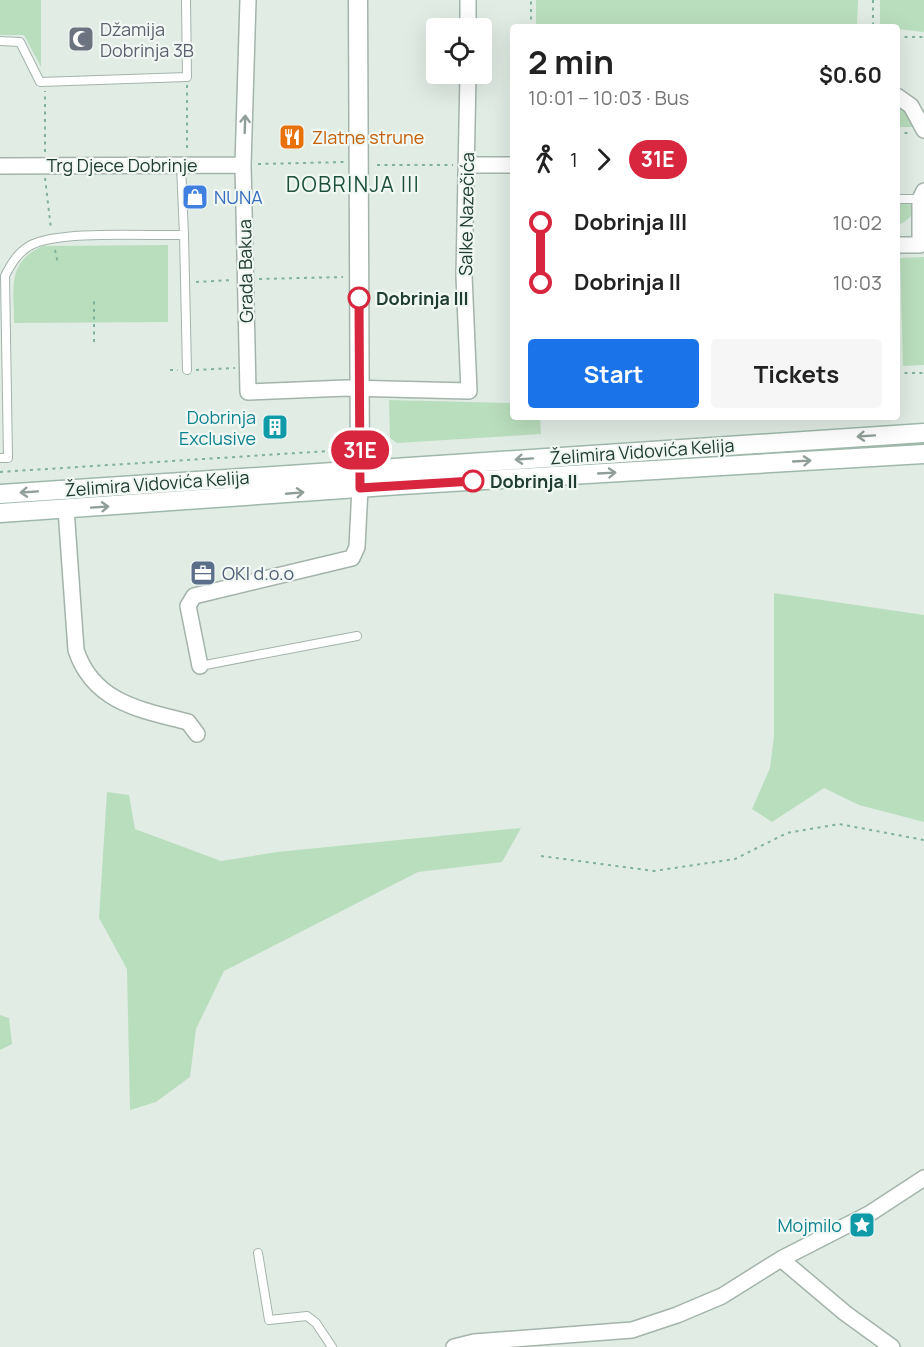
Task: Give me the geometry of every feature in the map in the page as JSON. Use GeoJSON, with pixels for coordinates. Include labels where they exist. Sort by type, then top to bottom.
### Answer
{"type":"FeatureCollection","features":[{"type":"Feature","properties":{"kind":"main road"},"geometry":{"type":"LineString","coordinates":[[358,0],[360,488]]}},
{"type":"Feature","properties":{"kind":"main road","name":"Želimira Vidovića Kelija"},"geometry":{"type":"LineString","coordinates":[[0,494],[924,433]]}},
{"type":"Feature","properties":{"kind":"main road","name":"Želimira Vidovića Kelija"},"geometry":{"type":"LineString","coordinates":[[0,513],[360,488],[924,454]]}},
{"type":"Feature","properties":{"kind":"street","name":"Grada Bakua"},"geometry":{"type":"LineString","coordinates":[[248,0],[243,165],[248,392],[361,389]]}},
{"type":"Feature","properties":{"kind":"street"},"geometry":{"type":"LineString","coordinates":[[468,0],[468,18]]}},
{"type":"Feature","properties":{"kind":"street","name":"Salke Nazečića"},"geometry":{"type":"LineString","coordinates":[[361,389],[469,391],[464,276],[468,84]]}},
{"type":"Feature","properties":{"kind":"street"},"geometry":{"type":"LineString","coordinates":[[900,98],[911,106],[924,130]]}},
{"type":"Feature","properties":{"kind":"street","name":"Trg Djece Dobrinje"},"geometry":{"type":"LineString","coordinates":[[0,166],[243,165]]}},
{"type":"Feature","properties":{"kind":"street"},"geometry":{"type":"LineString","coordinates":[[468,165],[510,165]]}},
{"type":"Feature","properties":{"kind":"street"},"geometry":{"type":"LineString","coordinates":[[900,245],[922,245],[922,195]]}},
{"type":"Feature","properties":{"kind":"street"},"geometry":{"type":"LineString","coordinates":[[200,666],[188,606],[194,596],[352,558],[357,547],[360,488]]}},
{"type":"Feature","properties":{"kind":"street"},"geometry":{"type":"LineString","coordinates":[[66,509],[76,650],[80,663],[102,692],[151,712],[188,722],[197,734]]}},
{"type":"Feature","properties":{"kind":"street"},"geometry":{"type":"LineString","coordinates":[[454,1347],[474,1342],[632,1330],[722,1296],[781,1259],[869,1214],[924,1178]]}},
{"type":"Feature","properties":{"kind":"street"},"geometry":{"type":"LineString","coordinates":[[781,1259],[845,1313],[892,1347]]}},
{"type":"Feature","properties":{"kind":"lane"},"geometry":{"type":"LineString","coordinates":[[0,42],[20,42],[40,82],[187,77],[186,0]]}},
{"type":"Feature","properties":{"kind":"lane"},"geometry":{"type":"LineString","coordinates":[[184,165],[187,370]]}},
{"type":"Feature","properties":{"kind":"lane"},"geometry":{"type":"LineString","coordinates":[[900,199],[922,195]]}},
{"type":"Feature","properties":{"kind":"lane"},"geometry":{"type":"LineString","coordinates":[[0,458],[8,458],[4,276],[15,258],[30,245],[52,237],[184,235]]}},
{"type":"Feature","properties":{"kind":"lane"},"geometry":{"type":"LineString","coordinates":[[200,666],[357,636]]}},
{"type":"Feature","properties":{"kind":"lane"},"geometry":{"type":"LineString","coordinates":[[258,1252],[269,1320],[307,1316],[316,1323],[332,1347]]}},
{"type":"Feature","properties":{"kind":"path"},"geometry":{"type":"LineString","coordinates":[[531,0],[531,24]]}},
{"type":"Feature","properties":{"kind":"path"},"geometry":{"type":"LineString","coordinates":[[873,0],[873,24]]}},
{"type":"Feature","properties":{"kind":"path"},"geometry":{"type":"LineString","coordinates":[[900,37],[924,37]]}},
{"type":"Feature","properties":{"kind":"path"},"geometry":{"type":"LineString","coordinates":[[184,165],[187,77]]}},
{"type":"Feature","properties":{"kind":"path"},"geometry":{"type":"LineString","coordinates":[[243,165],[348,162]]}},
{"type":"Feature","properties":{"kind":"path"},"geometry":{"type":"LineString","coordinates":[[377,165],[468,165]]}},
{"type":"Feature","properties":{"kind":"path"},"geometry":{"type":"LineString","coordinates":[[185,283],[346,276]]}},
{"type":"Feature","properties":{"kind":"path"},"geometry":{"type":"LineString","coordinates":[[94,300],[94,342]]}},
{"type":"Feature","properties":{"kind":"path"},"geometry":{"type":"LineString","coordinates":[[170,370],[247,368]]}},
{"type":"Feature","properties":{"kind":"path"},"geometry":{"type":"LineString","coordinates":[[900,373],[924,373]]}},
{"type":"Feature","properties":{"kind":"path"},"geometry":{"type":"LineString","coordinates":[[0,472],[350,449]]}},
{"type":"Feature","properties":{"kind":"path"},"geometry":{"type":"LineString","coordinates":[[541,856],[654,871],[735,859],[787,833],[839,824],[924,840]]}},
{"type":"Feature","properties":{"kind":"green space"},"geometry":{"type":"Polygon","coordinates":[[[0,0],[41,0],[41,67],[24,35],[0,35],[0,0]]]}},
{"type":"Feature","properties":{"kind":"green space"},"geometry":{"type":"Polygon","coordinates":[[[536,0],[858,0],[857,24],[536,24],[536,0]]]}},
{"type":"Feature","properties":{"kind":"green space"},"geometry":{"type":"Polygon","coordinates":[[[880,0],[924,0],[924,32],[900,29],[900,24],[880,24],[880,0]]]}},
{"type":"Feature","properties":{"kind":"green space"},"geometry":{"type":"Polygon","coordinates":[[[900,106],[910,115],[914,127],[900,127],[900,106]]]}},
{"type":"Feature","properties":{"kind":"green space"},"geometry":{"type":"Polygon","coordinates":[[[900,203],[915,203],[914,211],[900,224],[900,203]]]}},
{"type":"Feature","properties":{"kind":"green space"},"geometry":{"type":"Polygon","coordinates":[[[168,245],[168,322],[14,323],[13,288],[18,268],[23,260],[43,246],[168,245]]]}},
{"type":"Feature","properties":{"kind":"green space"},"geometry":{"type":"Polygon","coordinates":[[[924,257],[924,365],[903,366],[900,258],[924,257]]]}},
{"type":"Feature","properties":{"kind":"green space"},"geometry":{"type":"Polygon","coordinates":[[[389,400],[510,403],[510,420],[540,420],[541,434],[397,443],[390,438],[389,400]]]}},
{"type":"Feature","properties":{"kind":"green space"},"geometry":{"type":"Polygon","coordinates":[[[774,593],[924,615],[924,822],[859,805],[824,788],[772,822],[752,809],[770,768],[774,736],[774,593]]]}},
{"type":"Feature","properties":{"kind":"green space"},"geometry":{"type":"Polygon","coordinates":[[[107,792],[129,795],[135,829],[221,861],[277,852],[521,828],[502,862],[418,872],[224,971],[196,1029],[190,1077],[156,1102],[130,1110],[127,969],[99,918],[107,792]]]}},
{"type":"Feature","properties":{"kind":"green space"},"geometry":{"type":"Polygon","coordinates":[[[0,1015],[9,1018],[12,1044],[0,1050],[0,1015]]]}},
{"type":"Feature","properties":{"kind":"bus line","name":"31E"},"geometry":{"type":"LineString","coordinates":[[359,298],[360,488],[473,481]]}},
{"type":"Feature","properties":{"kind":"place","name":"Džamija Dobrinja 3B"},"geometry":{"type":"Point","coordinates":[81,39]}},
{"type":"Feature","properties":{"kind":"place","name":"Zlatne strune"},"geometry":{"type":"Point","coordinates":[292,137]}},
{"type":"Feature","properties":{"kind":"place","name":"NUNA"},"geometry":{"type":"Point","coordinates":[195,197]}},
{"type":"Feature","properties":{"kind":"place","name":"Dobrinja III"},"geometry":{"type":"Point","coordinates":[359,298]}},
{"type":"Feature","properties":{"kind":"place","name":"Dobrinja Exclusive"},"geometry":{"type":"Point","coordinates":[275,427]}},
{"type":"Feature","properties":{"kind":"place","name":"Dobrinja II"},"geometry":{"type":"Point","coordinates":[473,481]}},
{"type":"Feature","properties":{"kind":"place","name":"OKI d.o.o"},"geometry":{"type":"Point","coordinates":[203,573]}},
{"type":"Feature","properties":{"kind":"place","name":"Mojmilo"},"geometry":{"type":"Point","coordinates":[862,1225]}},
{"type":"Feature","properties":{"kind":"district","name":"DOBRINJA III"},"geometry":{"type":"Point","coordinates":[353,184]}}]}
